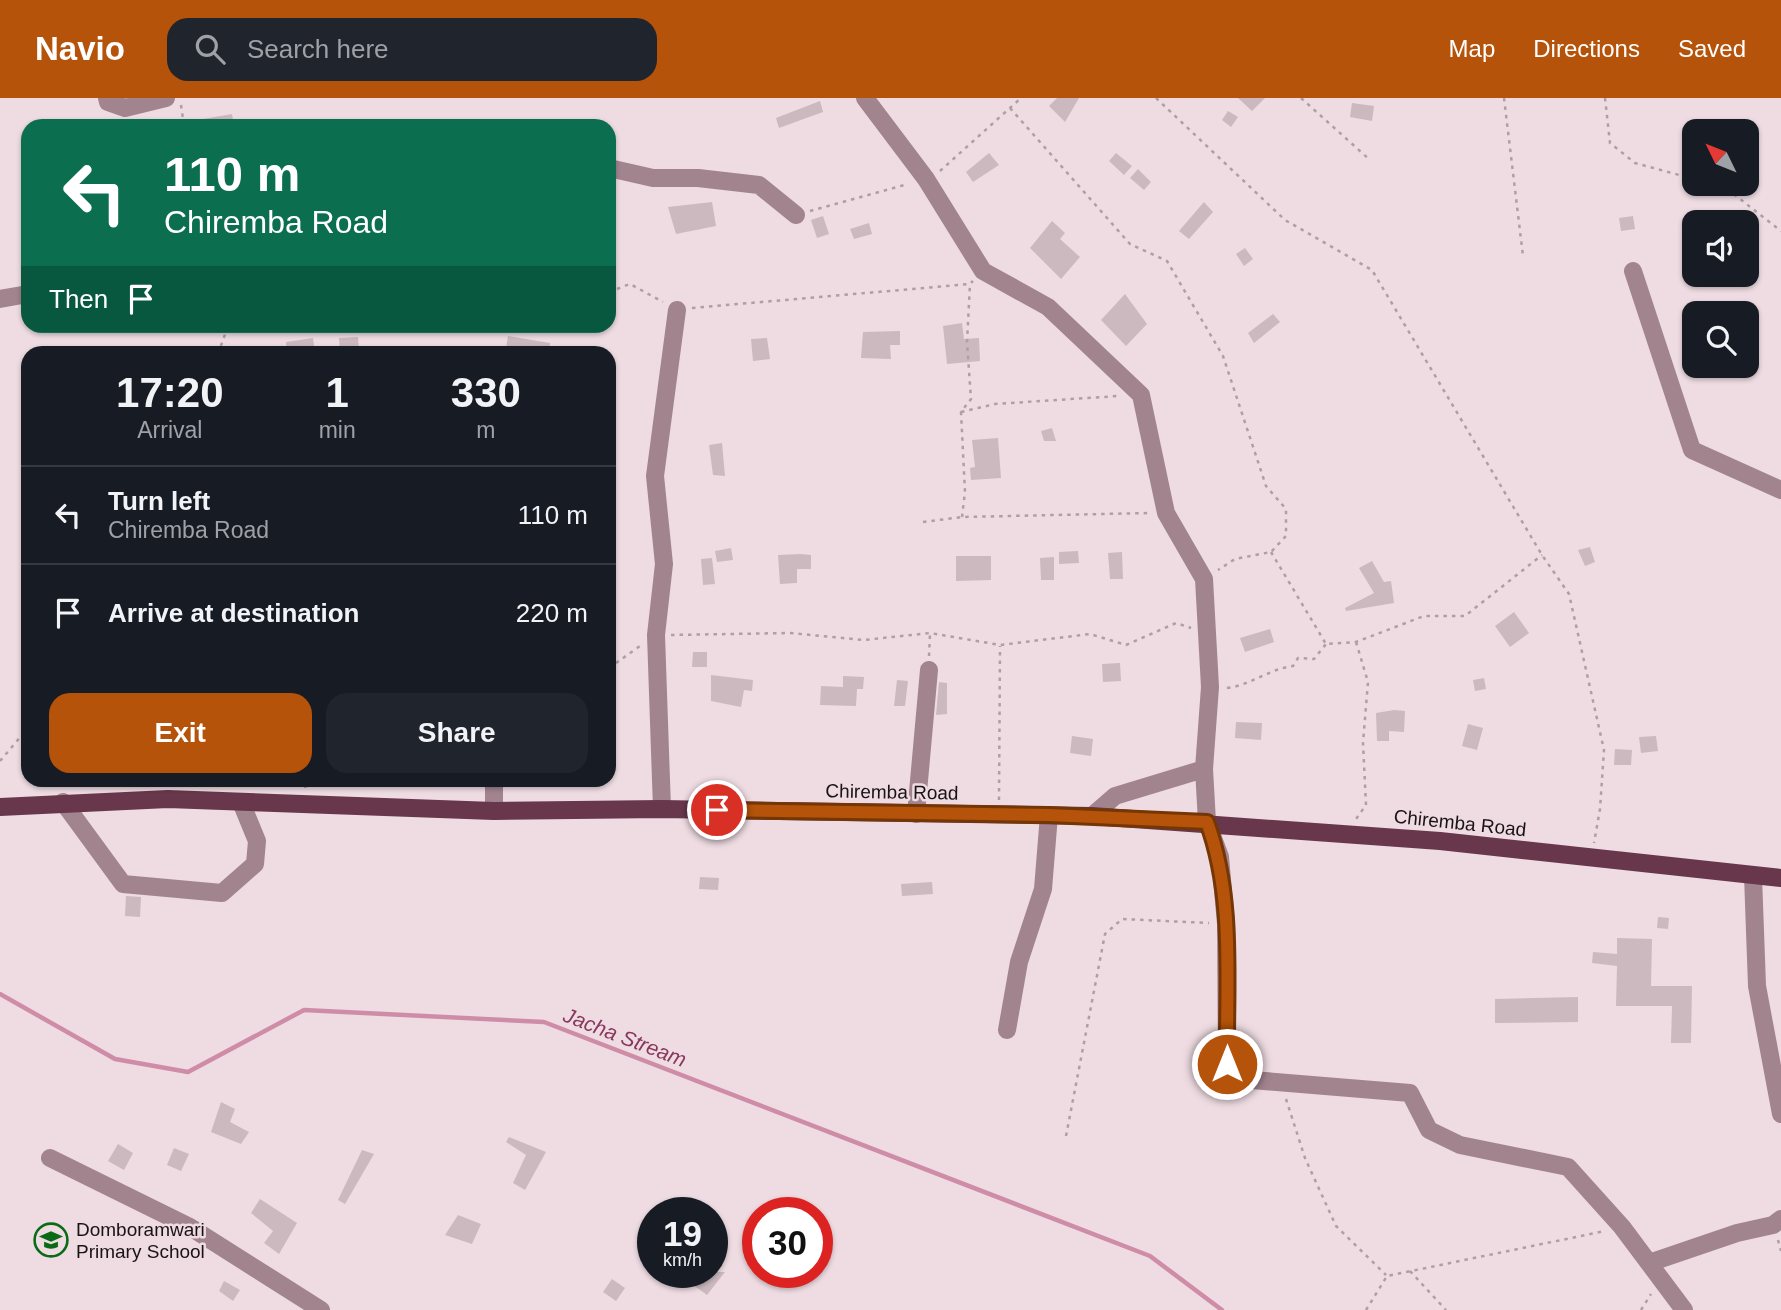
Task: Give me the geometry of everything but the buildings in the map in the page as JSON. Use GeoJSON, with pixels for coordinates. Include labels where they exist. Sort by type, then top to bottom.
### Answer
{"type":"FeatureCollection","features":[{"type":"Feature","properties":{"kind":"main road","name":"Chiremba Road"},"geometry":{"type":"LineString","coordinates":[[0,807],[167,799],[494,811],[662,809],[1092,816],[1347,833],[1781,878]]}},
{"type":"Feature","properties":{"kind":"street"},"geometry":{"type":"LineString","coordinates":[[107,98],[108,102],[125,108],[166,98]]}},
{"type":"Feature","properties":{"kind":"street"},"geometry":{"type":"LineString","coordinates":[[865,98],[926,179],[983,271],[1048,307],[1141,395],[1166,513],[1204,579],[1210,687],[1204,769],[1207,822],[1220,857],[1226,924],[1227,1064],[1252,1080],[1410,1093],[1429,1130],[1460,1145],[1568,1167],[1622,1227],[1684,1310]]}},
{"type":"Feature","properties":{"kind":"street"},"geometry":{"type":"LineString","coordinates":[[616,170],[653,178],[698,178],[759,185],[796,215]]}},
{"type":"Feature","properties":{"kind":"street"},"geometry":{"type":"LineString","coordinates":[[1633,271],[1692,450],[1781,490]]}},
{"type":"Feature","properties":{"kind":"street"},"geometry":{"type":"LineString","coordinates":[[0,299],[21,295]]}},
{"type":"Feature","properties":{"kind":"street"},"geometry":{"type":"LineString","coordinates":[[662,809],[656,635],[664,564],[655,476],[677,310]]}},
{"type":"Feature","properties":{"kind":"street"},"geometry":{"type":"LineString","coordinates":[[916,814],[929,670]]}},
{"type":"Feature","properties":{"kind":"street"},"geometry":{"type":"LineString","coordinates":[[1092,816],[1115,796],[1204,769]]}},
{"type":"Feature","properties":{"kind":"street"},"geometry":{"type":"LineString","coordinates":[[494,787],[494,811]]}},
{"type":"Feature","properties":{"kind":"street"},"geometry":{"type":"LineString","coordinates":[[64,802],[123,884],[222,893],[255,864],[257,841],[242,802]]}},
{"type":"Feature","properties":{"kind":"street"},"geometry":{"type":"LineString","coordinates":[[1007,1030],[1019,962],[1043,889],[1049,815]]}},
{"type":"Feature","properties":{"kind":"street"},"geometry":{"type":"LineString","coordinates":[[1754,876],[1757,986],[1781,1114]]}},
{"type":"Feature","properties":{"kind":"street"},"geometry":{"type":"LineString","coordinates":[[50,1157],[190,1227],[321,1310]]}},
{"type":"Feature","properties":{"kind":"street"},"geometry":{"type":"LineString","coordinates":[[1649,1263],[1737,1233],[1773,1225],[1781,1219]]}},
{"type":"Feature","properties":{"kind":"path"},"geometry":{"type":"LineString","coordinates":[[179,98],[183,119]]}},
{"type":"Feature","properties":{"kind":"path"},"geometry":{"type":"LineString","coordinates":[[796,215],[926,179],[1021,98]]}},
{"type":"Feature","properties":{"kind":"path"},"geometry":{"type":"LineString","coordinates":[[1156,98],[1285,220],[1372,270],[1542,555],[1569,594],[1604,750],[1601,809],[1590,859]]}},
{"type":"Feature","properties":{"kind":"path"},"geometry":{"type":"LineString","coordinates":[[1301,98],[1370,160]]}},
{"type":"Feature","properties":{"kind":"path"},"geometry":{"type":"LineString","coordinates":[[1504,98],[1523,256]]}},
{"type":"Feature","properties":{"kind":"path"},"geometry":{"type":"LineString","coordinates":[[1605,98],[1610,143],[1635,163],[1682,176]]}},
{"type":"Feature","properties":{"kind":"path"},"geometry":{"type":"LineString","coordinates":[[1010,108],[1130,244],[1167,261],[1223,356],[1266,486],[1286,509],[1286,536],[1271,552],[1235,559],[1204,579]]}},
{"type":"Feature","properties":{"kind":"path"},"geometry":{"type":"LineString","coordinates":[[1736,196],[1781,231]]}},
{"type":"Feature","properties":{"kind":"path"},"geometry":{"type":"LineString","coordinates":[[616,289],[630,284],[677,310],[970,284],[983,271]]}},
{"type":"Feature","properties":{"kind":"path"},"geometry":{"type":"LineString","coordinates":[[962,517],[965,492],[961,412],[971,399],[967,342],[970,284]]}},
{"type":"Feature","properties":{"kind":"path"},"geometry":{"type":"LineString","coordinates":[[961,412],[995,404],[1141,395]]}},
{"type":"Feature","properties":{"kind":"path"},"geometry":{"type":"LineString","coordinates":[[923,523],[962,517],[1166,513]]}},
{"type":"Feature","properties":{"kind":"path"},"geometry":{"type":"LineString","coordinates":[[1271,552],[1326,644]]}},
{"type":"Feature","properties":{"kind":"path"},"geometry":{"type":"LineString","coordinates":[[1210,687],[1241,685],[1273,668],[1293,666],[1298,658],[1314,659],[1326,644],[1356,642],[1424,616],[1465,617],[1542,555]]}},
{"type":"Feature","properties":{"kind":"path"},"geometry":{"type":"LineString","coordinates":[[616,663],[656,635],[790,633],[864,639],[930,633],[1000,645],[1090,634],[1126,645],[1176,623],[1207,634]]}},
{"type":"Feature","properties":{"kind":"path"},"geometry":{"type":"LineString","coordinates":[[929,670],[930,633]]}},
{"type":"Feature","properties":{"kind":"path"},"geometry":{"type":"LineString","coordinates":[[1347,833],[1366,805],[1363,743],[1368,682],[1356,642]]}},
{"type":"Feature","properties":{"kind":"path"},"geometry":{"type":"LineString","coordinates":[[1000,645],[1000,814]]}},
{"type":"Feature","properties":{"kind":"path"},"geometry":{"type":"LineString","coordinates":[[0,761],[21,736]]}},
{"type":"Feature","properties":{"kind":"path"},"geometry":{"type":"LineString","coordinates":[[1066,1136],[1105,934],[1122,919],[1226,924]]}},
{"type":"Feature","properties":{"kind":"path"},"geometry":{"type":"LineString","coordinates":[[1281,1083],[1306,1157],[1336,1226],[1387,1276]]}},
{"type":"Feature","properties":{"kind":"path"},"geometry":{"type":"LineString","coordinates":[[1366,1310],[1387,1276],[1622,1227]]}},
{"type":"Feature","properties":{"kind":"path"},"geometry":{"type":"LineString","coordinates":[[1410,1271],[1446,1310]]}},
{"type":"Feature","properties":{"kind":"waterway","name":"Jacha Stream"},"geometry":{"type":"LineString","coordinates":[[0,994],[115,1059],[188,1072],[304,1010],[544,1022],[1150,1256],[1222,1310]]}},
{"type":"Feature","properties":{"kind":"place","name":"Domboramwari Primary School"},"geometry":{"type":"Point","coordinates":[51,1240]}},
{"type":"Feature","properties":{"kind":"route"},"geometry":{"type":"LineString","coordinates":[[717,810],[1092,816],[1207,822],[1220,857],[1226,924],[1227,1064]]}}]}
